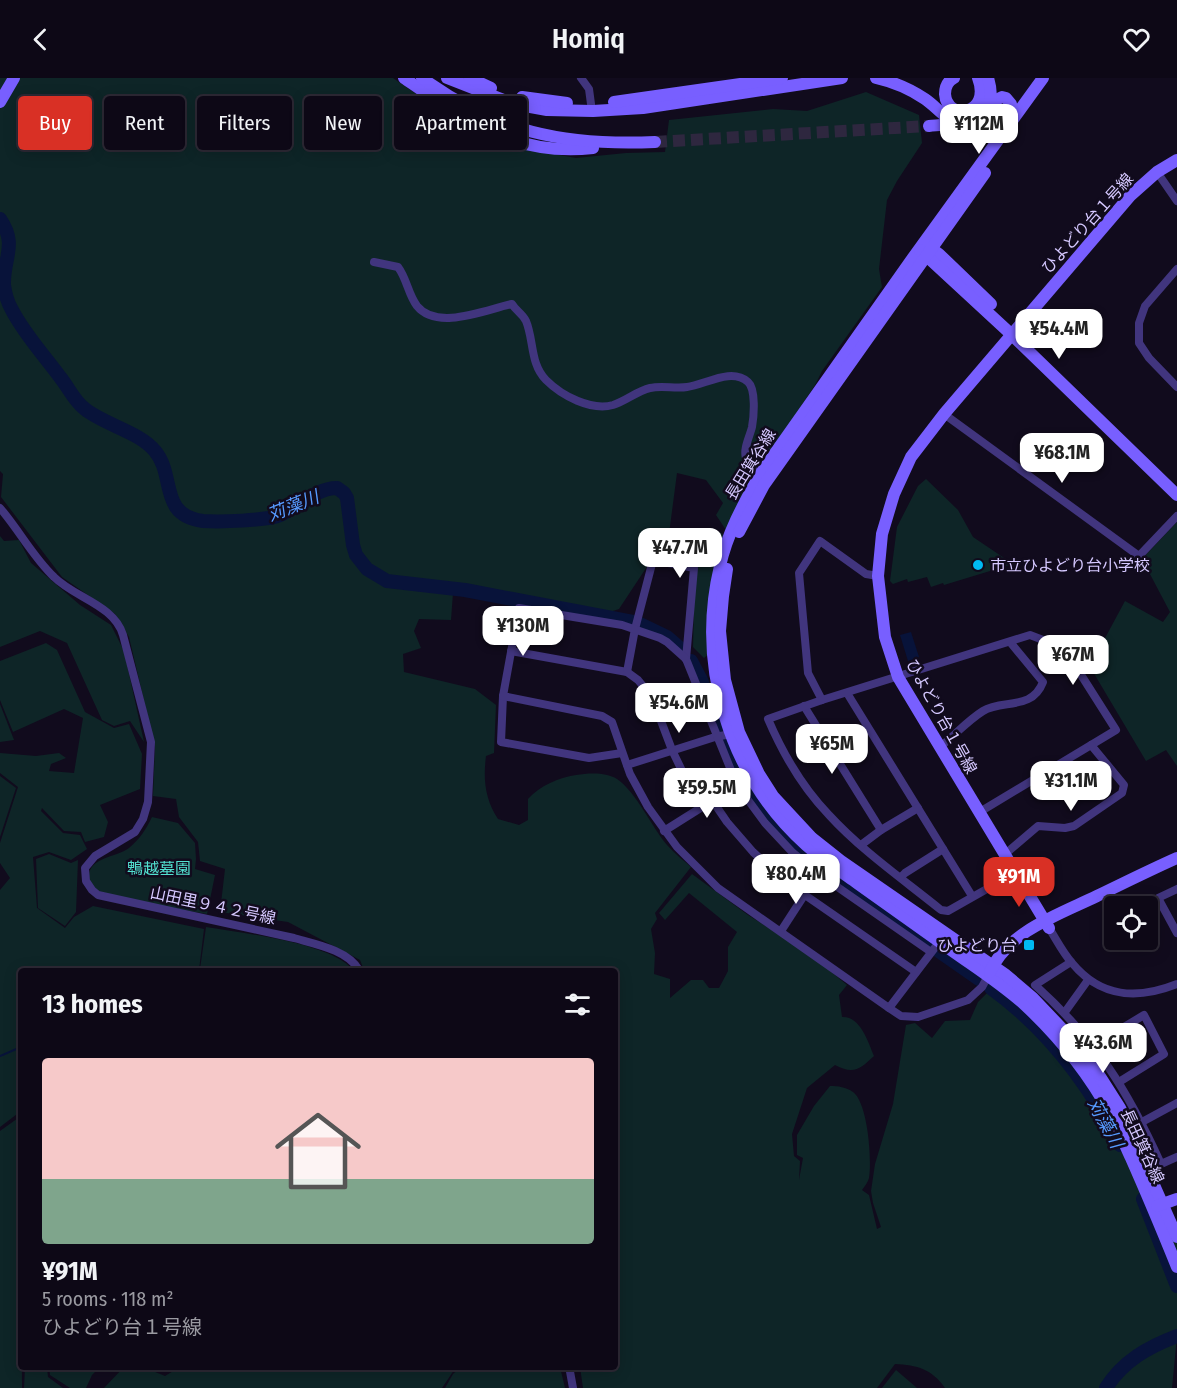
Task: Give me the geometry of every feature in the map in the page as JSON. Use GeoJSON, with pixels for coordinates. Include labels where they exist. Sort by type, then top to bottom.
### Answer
{"type":"FeatureCollection","features":[{"type":"Feature","properties":{"kind":"street"},"geometry":{"type":"LineString","coordinates":[[0,102],[14,78]]}},
{"type":"Feature","properties":{"kind":"street"},"geometry":{"type":"LineString","coordinates":[[404,78],[471,123],[503,137],[547,147],[576,150],[630,143]]}},
{"type":"Feature","properties":{"kind":"street"},"geometry":{"type":"LineString","coordinates":[[422,78],[485,116],[516,127],[578,141],[655,142]]}},
{"type":"Feature","properties":{"kind":"street"},"geometry":{"type":"LineString","coordinates":[[449,78],[517,97],[556,103],[591,104],[644,99],[782,78]]}},
{"type":"Feature","properties":{"kind":"street"},"geometry":{"type":"LineString","coordinates":[[581,78],[589,89],[591,104]]}},
{"type":"Feature","properties":{"kind":"street"},"geometry":{"type":"LineString","coordinates":[[756,82],[772,78]]}},
{"type":"Feature","properties":{"kind":"street"},"geometry":{"type":"LineString","coordinates":[[473,83],[514,104],[547,110],[593,111],[644,108],[842,78]]}},
{"type":"Feature","properties":{"kind":"street"},"geometry":{"type":"LineString","coordinates":[[876,78],[915,92],[947,118],[961,123]]}},
{"type":"Feature","properties":{"kind":"street"},"geometry":{"type":"LineString","coordinates":[[954,78],[950,80],[946,90],[947,101],[954,108],[964,111],[974,108],[980,100],[984,78]]}},
{"type":"Feature","properties":{"kind":"street"},"geometry":{"type":"LineString","coordinates":[[984,78],[992,88],[990,103]]}},
{"type":"Feature","properties":{"kind":"street"},"geometry":{"type":"LineString","coordinates":[[975,172],[1037,78]]}},
{"type":"Feature","properties":{"kind":"street","name":"長田箕谷線"},"geometry":{"type":"LineString","coordinates":[[1043,78],[975,172],[764,485],[735,542],[723,596],[720,630],[725,680],[735,733],[773,796],[812,838],[1033,999],[1085,1053],[1120,1108],[1163,1210],[1177,1237]]}},
{"type":"Feature","properties":{"kind":"street","name":"長田箕谷線"},"geometry":{"type":"LineString","coordinates":[[993,970],[940,941],[806,845],[786,825],[752,778],[716,681],[711,630],[720,564],[740,510],[759,476],[1050,78]]}},
{"type":"Feature","properties":{"kind":"street"},"geometry":{"type":"LineString","coordinates":[[928,126],[961,123],[981,115],[990,103],[1002,97],[1011,104],[1012,114]]}},
{"type":"Feature","properties":{"kind":"street","name":"ひよどり台１号線"},"geometry":{"type":"LineString","coordinates":[[1177,160],[1156,172],[1130,196],[944,414],[911,457],[894,494],[882,534],[878,576],[885,637],[898,676],[978,813],[1071,962],[1088,980],[1118,993],[1130,994],[1162,990],[1177,984]]}},
{"type":"Feature","properties":{"kind":"street"},"geometry":{"type":"LineString","coordinates":[[1156,172],[1177,201]]}},
{"type":"Feature","properties":{"kind":"street"},"geometry":{"type":"LineString","coordinates":[[925,249],[1177,485]]}},
{"type":"Feature","properties":{"kind":"street"},"geometry":{"type":"LineString","coordinates":[[374,262],[398,267],[417,305],[430,316],[446,319],[512,304],[525,319],[530,331],[534,359],[539,371],[553,386],[576,400],[607,406],[657,386],[684,388],[726,376],[746,380],[751,385],[754,402],[752,426],[745,454],[759,476]]}},
{"type":"Feature","properties":{"kind":"street"},"geometry":{"type":"LineString","coordinates":[[1177,269],[1144,306],[1139,323],[1139,343],[1149,358],[1177,387]]}},
{"type":"Feature","properties":{"kind":"street"},"geometry":{"type":"LineString","coordinates":[[1014,332],[1177,495]]}},
{"type":"Feature","properties":{"kind":"street"},"geometry":{"type":"LineString","coordinates":[[944,414],[1139,556],[1177,516]]}},
{"type":"Feature","properties":{"kind":"street","name":"山田里９４２号線"},"geometry":{"type":"LineString","coordinates":[[0,508],[53,577],[71,591],[108,613],[118,623],[147,726],[151,751],[148,802],[145,814],[135,832],[89,862],[85,874],[86,881],[92,890],[99,895],[325,946],[351,960],[357,968]]}},
{"type":"Feature","properties":{"kind":"street"},"geometry":{"type":"LineString","coordinates":[[822,700],[808,673],[799,573],[820,541],[866,574],[878,576]]}},
{"type":"Feature","properties":{"kind":"street"},"geometry":{"type":"LineString","coordinates":[[627,672],[635,629],[653,560],[694,568],[686,659],[736,785],[765,823],[793,853],[826,879],[931,952]]}},
{"type":"Feature","properties":{"kind":"street"},"geometry":{"type":"LineString","coordinates":[[622,753],[589,758],[501,742],[503,696],[519,608],[635,629],[660,638],[686,659]]}},
{"type":"Feature","properties":{"kind":"street"},"geometry":{"type":"LineString","coordinates":[[978,813],[1116,730],[1064,648],[1030,635],[768,719],[787,759],[829,816],[941,910],[948,911],[1015,873]]}},
{"type":"Feature","properties":{"kind":"street"},"geometry":{"type":"LineString","coordinates":[[940,747],[984,710],[1018,703],[1029,699],[1040,690],[1042,682],[1010,642]]}},
{"type":"Feature","properties":{"kind":"street"},"geometry":{"type":"LineString","coordinates":[[511,651],[627,672],[638,680],[652,697],[672,750],[700,808]]}},
{"type":"Feature","properties":{"kind":"street"},"geometry":{"type":"LineString","coordinates":[[847,693],[972,896]]}},
{"type":"Feature","properties":{"kind":"street"},"geometry":{"type":"LineString","coordinates":[[503,696],[602,716],[612,722],[627,765],[648,807],[677,848],[718,888],[901,1016],[918,1017],[968,1000],[982,987],[993,970],[1047,924],[1177,858]]}},
{"type":"Feature","properties":{"kind":"street"},"geometry":{"type":"LineString","coordinates":[[804,706],[881,830]]}},
{"type":"Feature","properties":{"kind":"street"},"geometry":{"type":"LineString","coordinates":[[627,765],[735,733]]}},
{"type":"Feature","properties":{"kind":"street"},"geometry":{"type":"LineString","coordinates":[[1004,855],[1038,826],[1065,828],[1074,826],[1122,793],[1124,785],[1090,745]]}},
{"type":"Feature","properties":{"kind":"street"},"geometry":{"type":"LineString","coordinates":[[664,831],[736,785]]}},
{"type":"Feature","properties":{"kind":"street"},"geometry":{"type":"LineString","coordinates":[[712,800],[727,822],[753,852],[805,894],[915,972]]}},
{"type":"Feature","properties":{"kind":"street"},"geometry":{"type":"LineString","coordinates":[[861,845],[918,808]]}},
{"type":"Feature","properties":{"kind":"street"},"geometry":{"type":"LineString","coordinates":[[901,878],[905,873],[943,849]]}},
{"type":"Feature","properties":{"kind":"street"},"geometry":{"type":"LineString","coordinates":[[1047,924],[1177,867]]}},
{"type":"Feature","properties":{"kind":"street"},"geometry":{"type":"LineString","coordinates":[[1177,890],[1158,898],[1177,933]]}},
{"type":"Feature","properties":{"kind":"street"},"geometry":{"type":"LineString","coordinates":[[781,931],[805,894]]}},
{"type":"Feature","properties":{"kind":"street"},"geometry":{"type":"LineString","coordinates":[[889,1008],[940,941]]}},
{"type":"Feature","properties":{"kind":"street"},"geometry":{"type":"LineString","coordinates":[[1071,962],[1035,986],[1065,1012],[1094,1045],[1142,1122],[1161,1164],[1177,1157]]}},
{"type":"Feature","properties":{"kind":"street"},"geometry":{"type":"LineString","coordinates":[[1065,1012],[1088,980]]}},
{"type":"Feature","properties":{"kind":"street"},"geometry":{"type":"LineString","coordinates":[[1094,1045],[1144,1015],[1164,1054],[1119,1082]]}},
{"type":"Feature","properties":{"kind":"street"},"geometry":{"type":"LineString","coordinates":[[1142,1122],[1177,1103]]}},
{"type":"Feature","properties":{"kind":"street"},"geometry":{"type":"LineString","coordinates":[[1163,1210],[1177,1199]]}},
{"type":"Feature","properties":{"kind":"street","name":"長田箕谷線"},"geometry":{"type":"LineString","coordinates":[[1163,1210],[1177,1267]]}},
{"type":"Feature","properties":{"kind":"street"},"geometry":{"type":"LineString","coordinates":[[570,1370],[573,1388]]}},
{"type":"Feature","properties":{"kind":"green space"},"geometry":{"type":"Polygon","coordinates":[[[0,78],[393,78],[419,96],[394,96],[394,150],[527,149],[576,158],[665,152],[669,120],[773,109],[807,111],[866,92],[919,115],[922,143],[887,200],[879,269],[882,287],[822,371],[768,456],[752,446],[748,455],[752,477],[726,530],[716,515],[723,503],[706,480],[677,473],[669,534],[686,541],[696,539],[714,550],[716,536],[720,532],[724,536],[710,653],[704,658],[693,647],[695,565],[654,556],[619,609],[610,612],[453,593],[451,620],[419,619],[414,631],[421,648],[403,654],[404,672],[475,689],[496,705],[494,753],[486,756],[485,773],[488,797],[498,819],[519,825],[528,820],[528,799],[544,786],[569,776],[608,775],[617,779],[631,793],[667,845],[691,867],[655,913],[657,919],[651,929],[655,953],[654,974],[670,979],[670,998],[691,980],[703,980],[709,988],[719,988],[728,971],[728,947],[737,932],[689,893],[665,920],[659,913],[692,874],[748,915],[806,951],[847,985],[839,995],[842,1017],[858,1025],[874,1056],[865,1064],[852,1070],[835,1065],[807,1088],[792,1134],[794,1156],[800,1161],[799,1180],[803,1158],[797,1155],[797,1135],[814,1106],[830,1086],[842,1087],[853,1092],[862,1108],[869,1146],[869,1178],[862,1190],[869,1195],[877,1229],[881,1227],[871,1191],[875,1164],[893,1104],[906,1025],[915,1023],[932,1038],[945,1021],[970,1020],[978,1002],[990,990],[1023,1011],[1089,1088],[1177,1238],[1177,1336],[1172,1388],[945,1388],[935,1376],[923,1369],[895,1364],[877,1388],[583,1388],[580,1370],[618,1370],[618,968],[363,968],[360,960],[288,922],[220,912],[225,869],[200,861],[198,842],[179,817],[176,799],[153,796],[155,747],[129,637],[115,614],[62,577],[1,497],[3,474],[0,471],[0,78]]]}},
{"type":"Feature","properties":{"kind":"green space"},"geometry":{"type":"Polygon","coordinates":[[[926,479],[958,510],[973,537],[1013,564],[944,585],[943,583],[931,587],[927,577],[908,582],[907,579],[893,584],[890,581],[897,527],[918,486],[926,479]]]}},
{"type":"Feature","properties":{"kind":"green space"},"geometry":{"type":"Polygon","coordinates":[[[1177,522],[1177,766],[1166,750],[1146,761],[1083,655],[1085,649],[1104,640],[1125,601],[1163,622],[1170,612],[1142,559],[1177,522]]]}},
{"type":"Feature","properties":{"kind":"green space"},"geometry":{"type":"Polygon","coordinates":[[[0,536],[4,541],[19,540],[31,563],[80,605],[111,625],[124,651],[144,742],[130,721],[114,726],[102,720],[67,643],[40,631],[0,647],[0,536]]]}},
{"type":"Feature","properties":{"kind":"green space"},"geometry":{"type":"Polygon","coordinates":[[[46,643],[57,650],[85,712],[114,728],[129,724],[142,754],[140,789],[100,805],[108,822],[104,837],[85,842],[81,832],[64,831],[42,808],[41,811],[63,833],[80,835],[87,849],[71,860],[49,852],[33,857],[37,908],[65,928],[74,917],[93,906],[204,929],[199,968],[18,968],[18,1113],[0,1127],[0,890],[10,878],[0,863],[0,843],[18,787],[0,773],[0,753],[36,756],[59,753],[66,758],[51,764],[49,771],[74,773],[83,718],[64,709],[13,732],[0,700],[0,661],[46,643]]]}},
{"type":"Feature","properties":{"kind":"green space"},"geometry":{"type":"Polygon","coordinates":[[[0,704],[14,740],[0,742],[0,704]]]}},
{"type":"Feature","properties":{"kind":"green space"},"geometry":{"type":"Polygon","coordinates":[[[0,776],[16,788],[0,837],[0,776]]]}},
{"type":"Feature","properties":{"kind":"green space","name":"鵯越墓園"},"geometry":{"type":"Polygon","coordinates":[[[152,817],[178,823],[195,843],[195,869],[215,875],[207,914],[106,897],[92,887],[89,876],[94,865],[129,848],[142,834],[152,817]]]}},
{"type":"Feature","properties":{"kind":"green space","name":"鵯越墓園"},"geometry":{"type":"Polygon","coordinates":[[[49,854],[71,863],[78,860],[76,912],[65,926],[38,908],[36,859],[49,854]]]}},
{"type":"Feature","properties":{"kind":"green space"},"geometry":{"type":"Polygon","coordinates":[[[206,927],[307,946],[342,961],[351,968],[200,968],[206,927]]]}},
{"type":"Feature","properties":{"kind":"green space"},"geometry":{"type":"Polygon","coordinates":[[[18,1118],[18,1370],[22,1370],[22,1388],[0,1388],[0,1131],[18,1118]]]}},
{"type":"Feature","properties":{"kind":"green space"},"geometry":{"type":"Polygon","coordinates":[[[25,1370],[47,1370],[48,1377],[63,1388],[24,1388],[25,1370]]]}},
{"type":"Feature","properties":{"kind":"green space"},"geometry":{"type":"Polygon","coordinates":[[[49,1370],[97,1370],[86,1388],[70,1388],[50,1375],[49,1370]]]}},
{"type":"Feature","properties":{"kind":"green space"},"geometry":{"type":"Polygon","coordinates":[[[121,1370],[150,1370],[165,1376],[175,1370],[454,1370],[442,1388],[104,1388],[121,1370]]]}},
{"type":"Feature","properties":{"kind":"green space"},"geometry":{"type":"Polygon","coordinates":[[[458,1370],[561,1370],[565,1388],[445,1388],[458,1370]]]}},
{"type":"Feature","properties":{"kind":"green space"},"geometry":{"type":"Polygon","coordinates":[[[896,1370],[917,1388],[882,1388],[896,1370]]]}},
{"type":"Feature","properties":{"kind":"water"},"geometry":{"type":"Polygon","coordinates":[[[911,632],[919,657],[908,661],[900,635],[911,632]]]}},
{"type":"Feature","properties":{"kind":"waterway","name":"苅藻川"},"geometry":{"type":"LineString","coordinates":[[0,219],[9,244],[4,288],[17,319],[81,406],[102,420],[141,439],[155,451],[161,461],[170,493],[179,511],[203,521],[254,520],[280,515],[307,498],[322,491],[337,488],[347,498],[356,555],[367,569],[387,581],[465,590],[633,622]]}},
{"type":"Feature","properties":{"kind":"waterway","name":"苅藻川"},"geometry":{"type":"LineString","coordinates":[[640,624],[667,637],[682,650]]}},
{"type":"Feature","properties":{"kind":"waterway","name":"苅藻川"},"geometry":{"type":"LineString","coordinates":[[691,661],[701,680],[718,726]]}},
{"type":"Feature","properties":{"kind":"waterway","name":"苅藻川"},"geometry":{"type":"LineString","coordinates":[[724,743],[734,767],[773,826],[823,871],[930,944]]}},
{"type":"Feature","properties":{"kind":"waterway","name":"苅藻川"},"geometry":{"type":"LineString","coordinates":[[936,949],[979,979]]}},
{"type":"Feature","properties":{"kind":"waterway","name":"苅藻川"},"geometry":{"type":"LineString","coordinates":[[991,988],[1048,1039],[1080,1079],[1120,1145]]}},
{"type":"Feature","properties":{"kind":"waterway"},"geometry":{"type":"LineString","coordinates":[[0,1056],[18,1048]]}},
{"type":"Feature","properties":{"kind":"waterway","name":"苅藻川"},"geometry":{"type":"LineString","coordinates":[[1143,1199],[1177,1286]]}},
{"type":"Feature","properties":{"kind":"waterway"},"geometry":{"type":"LineString","coordinates":[[1106,1388],[1120,1370],[1137,1356],[1177,1336]]}},
{"type":"Feature","properties":{"kind":"tunnel"},"geometry":{"type":"LineString","coordinates":[[655,142],[929,126]]}},
{"type":"Feature","properties":{"kind":"place","name":"市立ひよどり台小学校"},"geometry":{"type":"Point","coordinates":[978,565]}},
{"type":"Feature","properties":{"kind":"place","name":"ひよどり台"},"geometry":{"type":"Point","coordinates":[1029,945]}}]}
